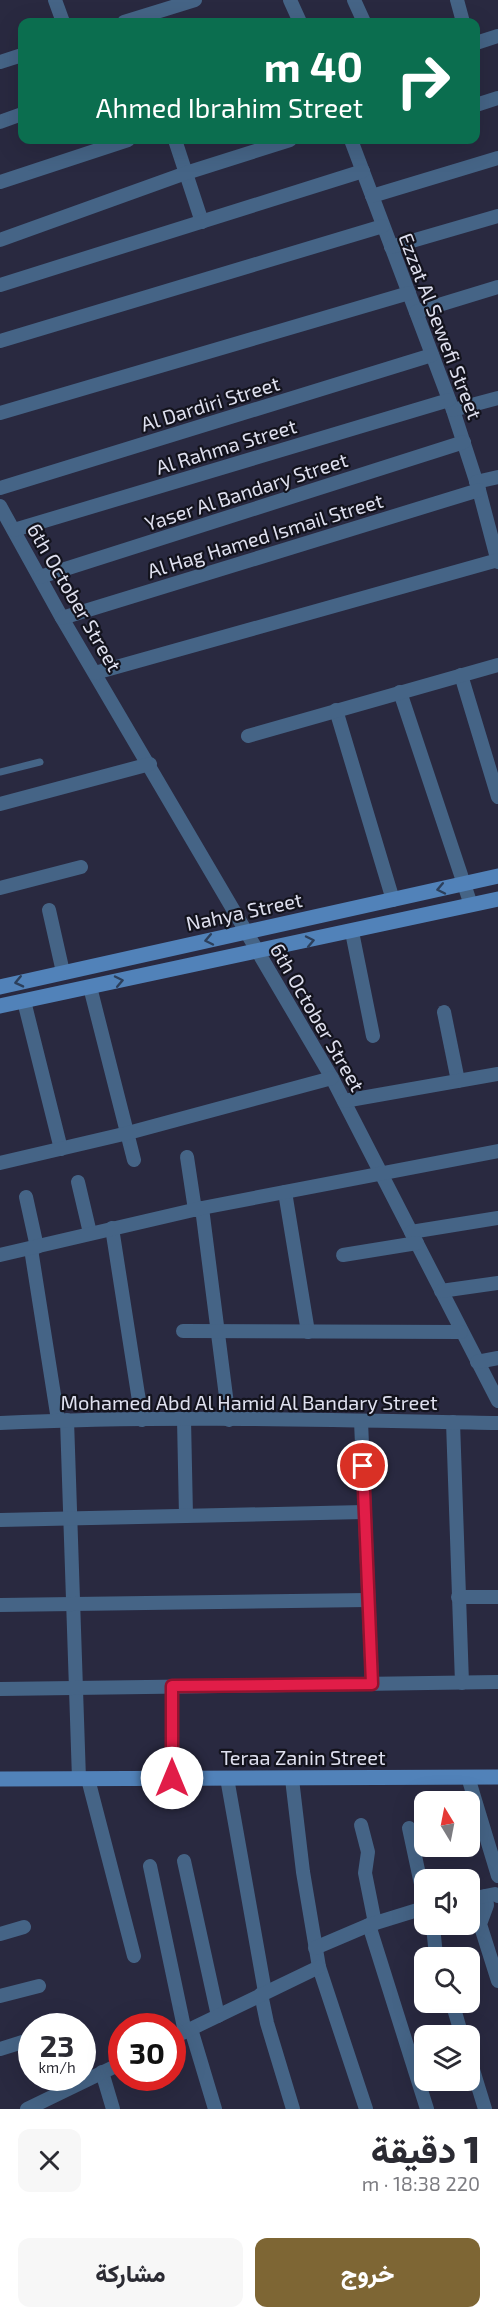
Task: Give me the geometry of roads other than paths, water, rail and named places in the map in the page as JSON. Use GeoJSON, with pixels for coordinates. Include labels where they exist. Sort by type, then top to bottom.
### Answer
{"type":"FeatureCollection","features":[{"type":"Feature","properties":{"kind":"main road","name":"Nahya Street"},"geometry":{"type":"LineString","coordinates":[[0,987],[498,876]]}},
{"type":"Feature","properties":{"kind":"main road"},"geometry":{"type":"LineString","coordinates":[[0,1006],[498,900]]}},
{"type":"Feature","properties":{"kind":"main road","name":"Teraa Zanin Street"},"geometry":{"type":"LineString","coordinates":[[0,1779],[498,1777]]}},
{"type":"Feature","properties":{"kind":"street"},"geometry":{"type":"LineString","coordinates":[[56,0],[62,18]]}},
{"type":"Feature","properties":{"kind":"street"},"geometry":{"type":"LineString","coordinates":[[137,18],[195,0]]}},
{"type":"Feature","properties":{"kind":"street"},"geometry":{"type":"LineString","coordinates":[[290,0],[298,18]]}},
{"type":"Feature","properties":{"kind":"street"},"geometry":{"type":"LineString","coordinates":[[354,0],[362,18]]}},
{"type":"Feature","properties":{"kind":"street"},"geometry":{"type":"LineString","coordinates":[[457,0],[462,18]]}},
{"type":"Feature","properties":{"kind":"street"},"geometry":{"type":"LineString","coordinates":[[480,42],[498,36]]}},
{"type":"Feature","properties":{"kind":"street"},"geometry":{"type":"LineString","coordinates":[[0,62],[18,56]]}},
{"type":"Feature","properties":{"kind":"street"},"geometry":{"type":"LineString","coordinates":[[480,104],[498,98]]}},
{"type":"Feature","properties":{"kind":"street"},"geometry":{"type":"LineString","coordinates":[[0,122],[18,115]]}},
{"type":"Feature","properties":{"kind":"street"},"geometry":{"type":"LineString","coordinates":[[0,182],[116,144]]}},
{"type":"Feature","properties":{"kind":"street"},"geometry":{"type":"LineString","coordinates":[[176,144],[202,222]]}},
{"type":"Feature","properties":{"kind":"street"},"geometry":{"type":"LineString","coordinates":[[0,240],[186,173],[277,144]]}},
{"type":"Feature","properties":{"kind":"street","name":"Ezzat Al Sewefi Street"},"geometry":{"type":"LineString","coordinates":[[356,144],[372,196],[464,442],[498,561]]}},
{"type":"Feature","properties":{"kind":"street"},"geometry":{"type":"LineString","coordinates":[[372,196],[498,158]]}},
{"type":"Feature","properties":{"kind":"street"},"geometry":{"type":"LineString","coordinates":[[0,285],[363,171]]}},
{"type":"Feature","properties":{"kind":"street"},"geometry":{"type":"LineString","coordinates":[[391,247],[498,216]]}},
{"type":"Feature","properties":{"kind":"street"},"geometry":{"type":"LineString","coordinates":[[0,341],[383,226]]}},
{"type":"Feature","properties":{"kind":"street"},"geometry":{"type":"LineString","coordinates":[[416,312],[498,287]]}},
{"type":"Feature","properties":{"kind":"street"},"geometry":{"type":"LineString","coordinates":[[0,413],[409,293]]}},
{"type":"Feature","properties":{"kind":"street","name":"Al Dardiri Street"},"geometry":{"type":"LineString","coordinates":[[0,488],[432,355]]}},
{"type":"Feature","properties":{"kind":"street","name":"Al Rahma Street"},"geometry":{"type":"LineString","coordinates":[[14,531],[451,405],[498,398]]}},
{"type":"Feature","properties":{"kind":"street","name":"Yaser Al Bandary Street"},"geometry":{"type":"LineString","coordinates":[[40,577],[464,442]]}},
{"type":"Feature","properties":{"kind":"street","name":"Al Hag Hamed Ismail Street"},"geometry":{"type":"LineString","coordinates":[[62,618],[478,486],[498,477]]}},
{"type":"Feature","properties":{"kind":"street","name":"6th October Street"},"geometry":{"type":"LineString","coordinates":[[0,506],[62,618],[150,764],[345,1101],[498,1401]]}},
{"type":"Feature","properties":{"kind":"street"},"geometry":{"type":"LineString","coordinates":[[95,673],[498,561]]}},
{"type":"Feature","properties":{"kind":"street"},"geometry":{"type":"LineString","coordinates":[[248,736],[498,665]]}},
{"type":"Feature","properties":{"kind":"street"},"geometry":{"type":"LineString","coordinates":[[461,675],[498,797]]}},
{"type":"Feature","properties":{"kind":"street"},"geometry":{"type":"LineString","coordinates":[[400,692],[471,906]]}},
{"type":"Feature","properties":{"kind":"street"},"geometry":{"type":"LineString","coordinates":[[336,710],[393,900]]}},
{"type":"Feature","properties":{"kind":"street"},"geometry":{"type":"LineString","coordinates":[[0,804],[150,764]]}},
{"type":"Feature","properties":{"kind":"street"},"geometry":{"type":"LineString","coordinates":[[0,888],[81,867]]}},
{"type":"Feature","properties":{"kind":"street"},"geometry":{"type":"LineString","coordinates":[[50,910],[63,972]]}},
{"type":"Feature","properties":{"kind":"street"},"geometry":{"type":"LineString","coordinates":[[352,932],[373,1036]]}},
{"type":"Feature","properties":{"kind":"street"},"geometry":{"type":"LineString","coordinates":[[90,987],[134,1160]]}},
{"type":"Feature","properties":{"kind":"street"},"geometry":{"type":"LineString","coordinates":[[24,1001],[61,1149]]}},
{"type":"Feature","properties":{"kind":"street"},"geometry":{"type":"LineString","coordinates":[[444,1012],[458,1081]]}},
{"type":"Feature","properties":{"kind":"street"},"geometry":{"type":"LineString","coordinates":[[345,1101],[498,1074]]}},
{"type":"Feature","properties":{"kind":"street"},"geometry":{"type":"LineString","coordinates":[[0,1163],[128,1133],[332,1078]]}},
{"type":"Feature","properties":{"kind":"street"},"geometry":{"type":"LineString","coordinates":[[0,1255],[199,1209],[498,1151]]}},
{"type":"Feature","properties":{"kind":"street"},"geometry":{"type":"LineString","coordinates":[[187,1157],[199,1209],[229,1420]]}},
{"type":"Feature","properties":{"kind":"street"},"geometry":{"type":"LineString","coordinates":[[78,1182],[90,1233]]}},
{"type":"Feature","properties":{"kind":"street"},"geometry":{"type":"LineString","coordinates":[[285,1192],[308,1332]]}},
{"type":"Feature","properties":{"kind":"street"},"geometry":{"type":"LineString","coordinates":[[26,1197],[62,1420],[70,1518],[75,1687],[84,1779],[134,1956]]}},
{"type":"Feature","properties":{"kind":"street"},"geometry":{"type":"LineString","coordinates":[[343,1255],[498,1218]]}},
{"type":"Feature","properties":{"kind":"street"},"geometry":{"type":"LineString","coordinates":[[112,1228],[142,1420]]}},
{"type":"Feature","properties":{"kind":"street"},"geometry":{"type":"LineString","coordinates":[[441,1291],[498,1283]]}},
{"type":"Feature","properties":{"kind":"street"},"geometry":{"type":"LineString","coordinates":[[183,1331],[461,1332]]}},
{"type":"Feature","properties":{"kind":"street"},"geometry":{"type":"LineString","coordinates":[[477,1362],[498,1358]]}},
{"type":"Feature","properties":{"kind":"street"},"geometry":{"type":"LineString","coordinates":[[184,1419],[186,1516]]}},
{"type":"Feature","properties":{"kind":"street","name":"Mohamed Abd Al Hamid Al Bandary Street"},"geometry":{"type":"LineString","coordinates":[[0,1423],[184,1419],[498,1423]]}},
{"type":"Feature","properties":{"kind":"street"},"geometry":{"type":"LineString","coordinates":[[361,1420],[372,1684]]}},
{"type":"Feature","properties":{"kind":"street"},"geometry":{"type":"LineString","coordinates":[[453,1422],[462,1683]]}},
{"type":"Feature","properties":{"kind":"street"},"geometry":{"type":"LineString","coordinates":[[0,1520],[364,1512]]}},
{"type":"Feature","properties":{"kind":"street"},"geometry":{"type":"LineString","coordinates":[[458,1598],[498,1597]]}},
{"type":"Feature","properties":{"kind":"street"},"geometry":{"type":"LineString","coordinates":[[0,1605],[368,1600]]}},
{"type":"Feature","properties":{"kind":"street"},"geometry":{"type":"LineString","coordinates":[[0,1689],[498,1682]]}},
{"type":"Feature","properties":{"kind":"street"},"geometry":{"type":"LineString","coordinates":[[172,1686],[172,1778]]}},
{"type":"Feature","properties":{"kind":"street"},"geometry":{"type":"LineString","coordinates":[[468,1777],[495,1850],[498,1876]]}},
{"type":"Feature","properties":{"kind":"street"},"geometry":{"type":"LineString","coordinates":[[227,1778],[267,2023],[293,2109]]}},
{"type":"Feature","properties":{"kind":"street"},"geometry":{"type":"LineString","coordinates":[[292,1779],[303,1872],[319,1967],[366,2109]]}},
{"type":"Feature","properties":{"kind":"street"},"geometry":{"type":"LineString","coordinates":[[361,1825],[368,1852],[366,1879],[372,1924],[427,2109]]}},
{"type":"Feature","properties":{"kind":"street"},"geometry":{"type":"LineString","coordinates":[[409,1828],[418,1869]]}},
{"type":"Feature","properties":{"kind":"street"},"geometry":{"type":"LineString","coordinates":[[184,1861],[218,2016]]}},
{"type":"Feature","properties":{"kind":"street"},"geometry":{"type":"LineString","coordinates":[[150,1866],[179,2013]]}},
{"type":"Feature","properties":{"kind":"street"},"geometry":{"type":"LineString","coordinates":[[492,1896],[480,1924],[498,1981]]}},
{"type":"Feature","properties":{"kind":"street"},"geometry":{"type":"LineString","coordinates":[[315,1948],[372,1924],[414,1911]]}},
{"type":"Feature","properties":{"kind":"street"},"geometry":{"type":"LineString","coordinates":[[0,1934],[24,1927]]}},
{"type":"Feature","properties":{"kind":"street"},"geometry":{"type":"LineString","coordinates":[[186,2032],[319,1967]]}},
{"type":"Feature","properties":{"kind":"street"},"geometry":{"type":"LineString","coordinates":[[0,1996],[39,1986]]}},
{"type":"Feature","properties":{"kind":"street"},"geometry":{"type":"LineString","coordinates":[[186,2040],[215,2109]]}},
{"type":"Feature","properties":{"kind":"street"},"geometry":{"type":"LineString","coordinates":[[0,2049],[18,2043]]}},
{"type":"Feature","properties":{"kind":"street"},"geometry":{"type":"LineString","coordinates":[[27,2109],[50,2104],[108,2069]]}},
{"type":"Feature","properties":{"kind":"street"},"geometry":{"type":"LineString","coordinates":[[102,2072],[113,2109]]}},
{"type":"Feature","properties":{"kind":"street"},"geometry":{"type":"LineString","coordinates":[[479,2091],[485,2109]]}},
{"type":"Feature","properties":{"kind":"lane"},"geometry":{"type":"LineString","coordinates":[[0,772],[40,762]]}}]}
